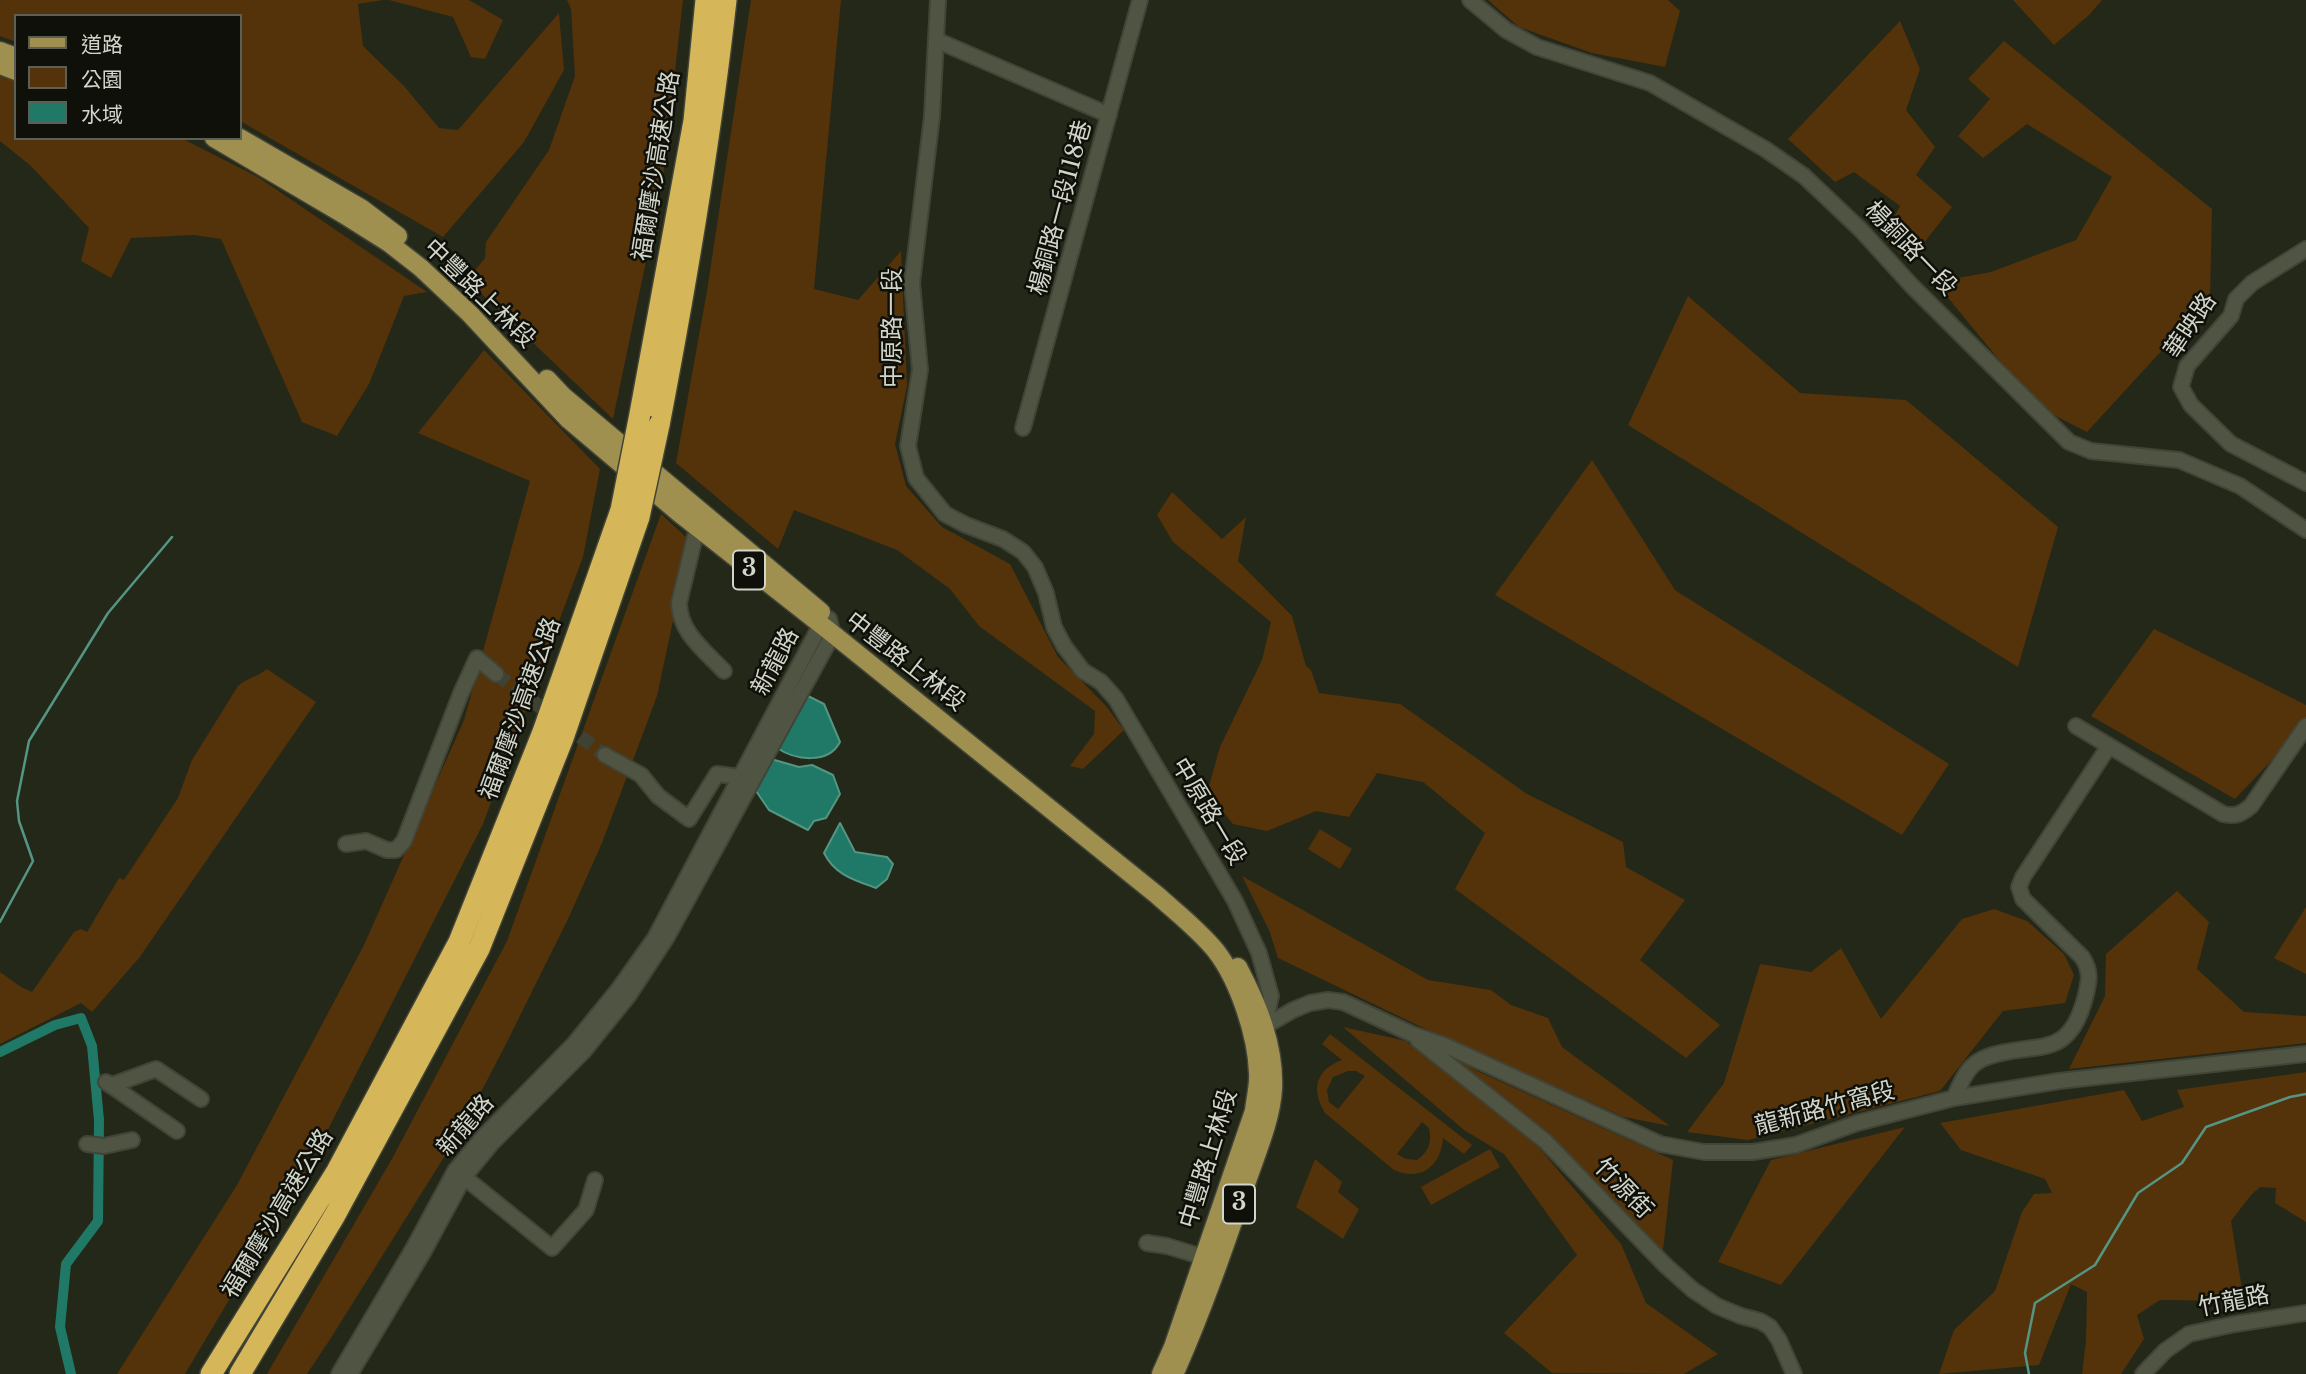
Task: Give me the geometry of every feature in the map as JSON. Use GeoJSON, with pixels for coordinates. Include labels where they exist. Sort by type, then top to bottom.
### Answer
{"type":"FeatureCollection","features":[{"type":"Feature","properties":{"kind":"highway","name":"福爾摩沙高速公路"},"geometry":{"type":"LineString","coordinates":[[649,420],[694,121],[706,0]]}},
{"type":"Feature","properties":{"kind":"highway","name":"福爾摩沙高速公路"},"geometry":{"type":"LineString","coordinates":[[240,1374],[335,1215],[479,950],[563,738],[630,513],[649,420],[692,247],[726,0]]}},
{"type":"Feature","properties":{"kind":"highway","name":"福爾摩沙高速公路"},"geometry":{"type":"LineString","coordinates":[[211,1374],[337,1171],[458,942],[630,513]]}},
{"type":"Feature","properties":{"kind":"main road","name":"中豐路上林段"},"geometry":{"type":"LineString","coordinates":[[242,139],[361,208],[432,261],[563,396],[827,626]]}},
{"type":"Feature","properties":{"kind":"main road","name":"中豐路上林段"},"geometry":{"type":"LineString","coordinates":[[217,140],[343,214],[389,243],[421,268],[470,314],[569,420],[697,528],[1186,905],[1216,933],[1250,989],[1258,1030],[1258,1076],[1254,1111],[1173,1347],[1161,1374]]}},
{"type":"Feature","properties":{"kind":"main road","name":"中豐路上林段"},"geometry":{"type":"LineString","coordinates":[[1174,1374],[1201,1314],[1268,1118],[1273,1090],[1271,1056],[1258,1030]]}},
{"type":"Feature","properties":{"kind":"street","name":"中原路一段"},"geometry":{"type":"LineString","coordinates":[[938,0],[932,116],[912,283],[920,370],[908,446],[916,478],[945,514],[1003,539],[1023,552],[1035,567],[1046,593],[1054,627],[1064,646],[1083,671],[1101,682],[1116,699],[1235,901],[1259,953],[1271,996],[1258,1030]]}},
{"type":"Feature","properties":{"kind":"street","name":"楊銅路一段118巷"},"geometry":{"type":"LineString","coordinates":[[1023,428],[1140,0]]}},
{"type":"Feature","properties":{"kind":"street","name":"楊銅路一段"},"geometry":{"type":"LineString","coordinates":[[1470,0],[1506,30],[1537,47],[1650,83],[1765,149],[1804,176],[1861,230],[1921,294],[2070,442],[2091,451],[2179,460],[2240,486],[2306,530]]}},
{"type":"Feature","properties":{"kind":"street"},"geometry":{"type":"LineString","coordinates":[[936,40],[1110,115]]}},
{"type":"Feature","properties":{"kind":"street","name":"華映路"},"geometry":{"type":"LineString","coordinates":[[2306,249],[2252,283],[2236,299],[2231,316],[2187,366],[2181,387],[2191,405],[2231,444],[2306,483]]}},
{"type":"Feature","properties":{"kind":"street"},"geometry":{"type":"LineString","coordinates":[[697,528],[679,603],[679,616],[687,632],[724,671]]}},
{"type":"Feature","properties":{"kind":"street","name":"新龍路"},"geometry":{"type":"LineString","coordinates":[[339,1374],[484,1136],[575,1044],[655,938],[740,778],[827,626]]}},
{"type":"Feature","properties":{"kind":"street","name":"新龍路"},"geometry":{"type":"LineString","coordinates":[[350,1374],[424,1251],[460,1174],[583,1052],[629,995],[667,937],[827,626]]}},
{"type":"Feature","properties":{"kind":"street"},"geometry":{"type":"LineString","coordinates":[[346,844],[366,841],[387,850],[396,850],[404,841],[477,658],[496,674]]}},
{"type":"Feature","properties":{"kind":"street"},"geometry":{"type":"LineString","coordinates":[[2076,726],[2223,814],[2233,816],[2241,815],[2251,806],[2306,726]]}},
{"type":"Feature","properties":{"kind":"street"},"geometry":{"type":"LineString","coordinates":[[1954,1098],[1969,1068],[1986,1057],[2044,1046],[2068,1036],[2081,1012],[2090,968],[2023,899],[2019,887],[2109,746]]}},
{"type":"Feature","properties":{"kind":"street"},"geometry":{"type":"LineString","coordinates":[[605,755],[641,775],[658,796],[689,819],[717,774],[740,778]]}},
{"type":"Feature","properties":{"kind":"street","name":"龍新路竹窩段"},"geometry":{"type":"LineString","coordinates":[[1258,1030],[1310,1003],[1328,1000],[1343,1002],[1660,1144],[1704,1152],[1753,1152],[1796,1145],[1857,1123],[1954,1098],[2059,1081],[2306,1055]]}},
{"type":"Feature","properties":{"kind":"street","name":"竹源街"},"geometry":{"type":"LineString","coordinates":[[1412,1034],[1545,1141],[1665,1265],[1693,1290],[1717,1306],[1770,1327],[1779,1340],[1794,1374]]}},
{"type":"Feature","properties":{"kind":"street"},"geometry":{"type":"LineString","coordinates":[[177,1131],[108,1083],[156,1069],[201,1099]]}},
{"type":"Feature","properties":{"kind":"street"},"geometry":{"type":"LineString","coordinates":[[87,1144],[104,1146],[132,1140]]}},
{"type":"Feature","properties":{"kind":"street"},"geometry":{"type":"LineString","coordinates":[[460,1174],[552,1248],[586,1210],[595,1180]]}},
{"type":"Feature","properties":{"kind":"street"},"geometry":{"type":"LineString","coordinates":[[1147,1243],[1203,1257]]}},
{"type":"Feature","properties":{"kind":"street","name":"竹龍路"},"geometry":{"type":"LineString","coordinates":[[2143,1374],[2165,1350],[2189,1334],[2306,1312]]}},
{"type":"Feature","properties":{"kind":"green space"},"geometry":{"type":"Polygon","coordinates":[[[0,0],[384,0],[358,4],[363,46],[404,86],[439,128],[458,130],[559,13],[564,70],[524,142],[443,237],[242,122],[242,14],[14,14],[14,41],[0,36],[0,0]]]}},
{"type":"Feature","properties":{"kind":"green space"},"geometry":{"type":"Polygon","coordinates":[[[389,0],[469,0],[503,20],[485,59],[471,57],[453,17],[389,0]]]}},
{"type":"Feature","properties":{"kind":"green space"},"geometry":{"type":"Polygon","coordinates":[[[567,0],[683,0],[662,185],[613,419],[467,280],[485,258],[486,242],[549,150],[575,76],[571,9],[567,0]]]}},
{"type":"Feature","properties":{"kind":"green space"},"geometry":{"type":"Polygon","coordinates":[[[751,0],[841,0],[814,289],[858,300],[901,251],[907,386],[895,444],[906,486],[942,527],[1010,564],[1058,657],[1106,706],[1124,730],[1083,769],[1070,766],[1094,734],[1095,711],[979,626],[950,589],[897,550],[794,510],[778,549],[676,463],[707,291],[751,0]]]}},
{"type":"Feature","properties":{"kind":"green space"},"geometry":{"type":"Polygon","coordinates":[[[1488,0],[1668,0],[1680,11],[1665,67],[1592,53],[1519,27],[1488,0]]]}},
{"type":"Feature","properties":{"kind":"green space"},"geometry":{"type":"Polygon","coordinates":[[[2013,0],[2102,0],[2054,45],[2013,0]]]}},
{"type":"Feature","properties":{"kind":"green space"},"geometry":{"type":"Polygon","coordinates":[[[1900,21],[1920,69],[1906,110],[1935,147],[1916,175],[1952,207],[1909,262],[1884,236],[1900,206],[1854,172],[1835,182],[1788,139],[1900,21]]]}},
{"type":"Feature","properties":{"kind":"green space"},"geometry":{"type":"Polygon","coordinates":[[[2004,41],[2212,209],[2210,298],[2087,432],[2038,407],[1935,282],[1991,272],[2076,240],[2112,177],[2027,124],[1983,158],[1958,136],[1990,99],[1968,79],[2004,41]]]}},
{"type":"Feature","properties":{"kind":"green space"},"geometry":{"type":"Polygon","coordinates":[[[0,75],[14,79],[14,140],[185,140],[258,177],[427,292],[404,296],[369,384],[337,436],[302,422],[221,239],[194,235],[131,238],[111,278],[81,261],[89,228],[31,166],[0,141],[0,75]]]}},
{"type":"Feature","properties":{"kind":"green space"},"geometry":{"type":"Polygon","coordinates":[[[1688,296],[1800,393],[1906,400],[2058,527],[2018,667],[1628,425],[1688,296]]]}},
{"type":"Feature","properties":{"kind":"green space"},"geometry":{"type":"Polygon","coordinates":[[[484,350],[600,469],[583,557],[483,824],[313,1159],[185,1374],[117,1374],[237,1185],[364,945],[464,720],[530,481],[418,433],[484,350]]]}},
{"type":"Feature","properties":{"kind":"green space"},"geometry":{"type":"Polygon","coordinates":[[[1592,460],[1675,590],[1949,764],[1902,835],[1495,595],[1592,460]]]}},
{"type":"Feature","properties":{"kind":"green space"},"geometry":{"type":"Polygon","coordinates":[[[1172,492],[1222,539],[1246,517],[1238,561],[1292,616],[1306,666],[1311,670],[1319,693],[1400,704],[1527,794],[1623,842],[1626,867],[1685,900],[1640,960],[1720,1025],[1686,1058],[1455,889],[1485,833],[1423,782],[1377,773],[1349,817],[1316,811],[1267,831],[1233,824],[1207,793],[1220,747],[1262,660],[1271,622],[1173,542],[1157,515],[1172,492]]]}},
{"type":"Feature","properties":{"kind":"green space"},"geometry":{"type":"Polygon","coordinates":[[[661,514],[687,538],[680,588],[657,696],[602,843],[568,919],[461,1130],[329,1341],[307,1374],[267,1374],[393,1157],[507,941],[661,514]]]}},
{"type":"Feature","properties":{"kind":"green space"},"geometry":{"type":"Polygon","coordinates":[[[2154,629],[2306,705],[2306,724],[2235,799],[2091,716],[2154,629]]]}},
{"type":"Feature","properties":{"kind":"green space"},"geometry":{"type":"Polygon","coordinates":[[[267,669],[316,702],[139,958],[92,1012],[81,1003],[0,1044],[0,972],[32,992],[74,932],[81,929],[87,932],[119,878],[124,880],[178,798],[192,760],[238,686],[267,669]]]}},
{"type":"Feature","properties":{"kind":"green space"},"geometry":{"type":"Polygon","coordinates":[[[1320,829],[1352,849],[1340,869],[1308,849],[1320,829]]]}},
{"type":"Feature","properties":{"kind":"green space"},"geometry":{"type":"Polygon","coordinates":[[[1242,876],[1428,980],[1491,990],[1511,1005],[1548,1018],[1562,1047],[1670,1126],[1624,1117],[1415,1024],[1278,958],[1269,930],[1242,876]]]}},
{"type":"Feature","properties":{"kind":"green space"},"geometry":{"type":"Polygon","coordinates":[[[2177,891],[2209,922],[2197,969],[2244,1012],[2306,1016],[2306,1043],[2069,1069],[2105,996],[2106,954],[2177,891]]]}},
{"type":"Feature","properties":{"kind":"green space"},"geometry":{"type":"Polygon","coordinates":[[[2306,907],[2306,974],[2274,958],[2306,907]]]}},
{"type":"Feature","properties":{"kind":"green space"},"geometry":{"type":"Polygon","coordinates":[[[1994,909],[2027,921],[2064,954],[2074,975],[2065,1003],[2003,1011],[1940,1091],[1748,1140],[1687,1132],[1724,1083],[1760,964],[1811,972],[1841,948],[1881,1019],[1962,919],[1994,909]]]}},
{"type":"Feature","properties":{"kind":"green space"},"geometry":{"type":"Polygon","coordinates":[[[1343,1027],[1406,1041],[1535,1143],[1621,1244],[1646,1303],[1718,1354],[1684,1374],[1552,1373],[1504,1333],[1577,1255],[1504,1154],[1464,1130],[1343,1027]]]}},
{"type":"Feature","properties":{"kind":"green space"},"geometry":{"type":"Polygon","coordinates":[[[1330,1034],[1472,1145],[1464,1154],[1443,1138],[1438,1156],[1428,1169],[1413,1174],[1394,1170],[1325,1113],[1318,1096],[1318,1082],[1326,1069],[1342,1060],[1322,1044],[1330,1034]],[[1356,1071],[1333,1077],[1327,1090],[1329,1102],[1338,1109],[1365,1076],[1356,1071]],[[1422,1122],[1397,1154],[1406,1159],[1417,1160],[1424,1153],[1429,1146],[1430,1133],[1429,1128],[1422,1122]]]}},
{"type":"Feature","properties":{"kind":"green space"},"geometry":{"type":"Polygon","coordinates":[[[1448,1050],[1475,1070],[1673,1160],[1663,1250],[1620,1212],[1552,1138],[1442,1058],[1448,1050]]]}},
{"type":"Feature","properties":{"kind":"green space"},"geometry":{"type":"Polygon","coordinates":[[[2306,1072],[2306,1222],[2275,1203],[2276,1188],[2260,1187],[2251,1195],[2231,1221],[2244,1301],[2160,1300],[2137,1315],[2144,1339],[2121,1374],[2082,1374],[2087,1292],[2071,1284],[2039,1365],[1939,1374],[1954,1330],[1995,1291],[2022,1212],[2034,1194],[2052,1193],[2045,1179],[1961,1150],[1940,1123],[2124,1090],[2142,1121],[2184,1107],[2177,1090],[2306,1072]]]}},
{"type":"Feature","properties":{"kind":"green space"},"geometry":{"type":"Polygon","coordinates":[[[1905,1127],[1781,1285],[1718,1262],[1771,1160],[1905,1127]]]}},
{"type":"Feature","properties":{"kind":"green space"},"geometry":{"type":"Polygon","coordinates":[[[1490,1149],[1500,1167],[1431,1205],[1421,1187],[1490,1149]]]}},
{"type":"Feature","properties":{"kind":"green space"},"geometry":{"type":"Polygon","coordinates":[[[1315,1159],[1342,1182],[1338,1192],[1359,1209],[1343,1239],[1296,1207],[1315,1159]]]}},
{"type":"Feature","properties":{"kind":"water"},"geometry":{"type":"Polygon","coordinates":[[[808,696],[824,704],[840,742],[835,749],[820,757],[802,757],[777,748],[808,696]]]}},
{"type":"Feature","properties":{"kind":"water"},"geometry":{"type":"Polygon","coordinates":[[[771,759],[799,767],[812,765],[833,775],[840,794],[826,818],[814,821],[808,830],[769,810],[756,791],[771,759]]]}},
{"type":"Feature","properties":{"kind":"water"},"geometry":{"type":"Polygon","coordinates":[[[840,823],[855,852],[887,857],[893,864],[887,879],[876,888],[839,872],[824,853],[840,823]]]}},
{"type":"Feature","properties":{"kind":"waterway"},"geometry":{"type":"LineString","coordinates":[[0,922],[33,861],[19,821],[17,801],[29,741],[108,613],[172,537]]}},
{"type":"Feature","properties":{"kind":"waterway"},"geometry":{"type":"LineString","coordinates":[[0,1052],[55,1025],[81,1018],[92,1046],[99,1120],[98,1221],[66,1264],[60,1327],[71,1374]]}},
{"type":"Feature","properties":{"kind":"waterway"},"geometry":{"type":"LineString","coordinates":[[2029,1374],[2025,1353],[2035,1303],[2095,1265],[2138,1193],[2182,1163],[2206,1127],[2290,1097],[2306,1094]]}},
{"type":"Feature","properties":{"kind":"tunnel"},"geometry":{"type":"LineString","coordinates":[[496,674],[605,755]]}}]}
